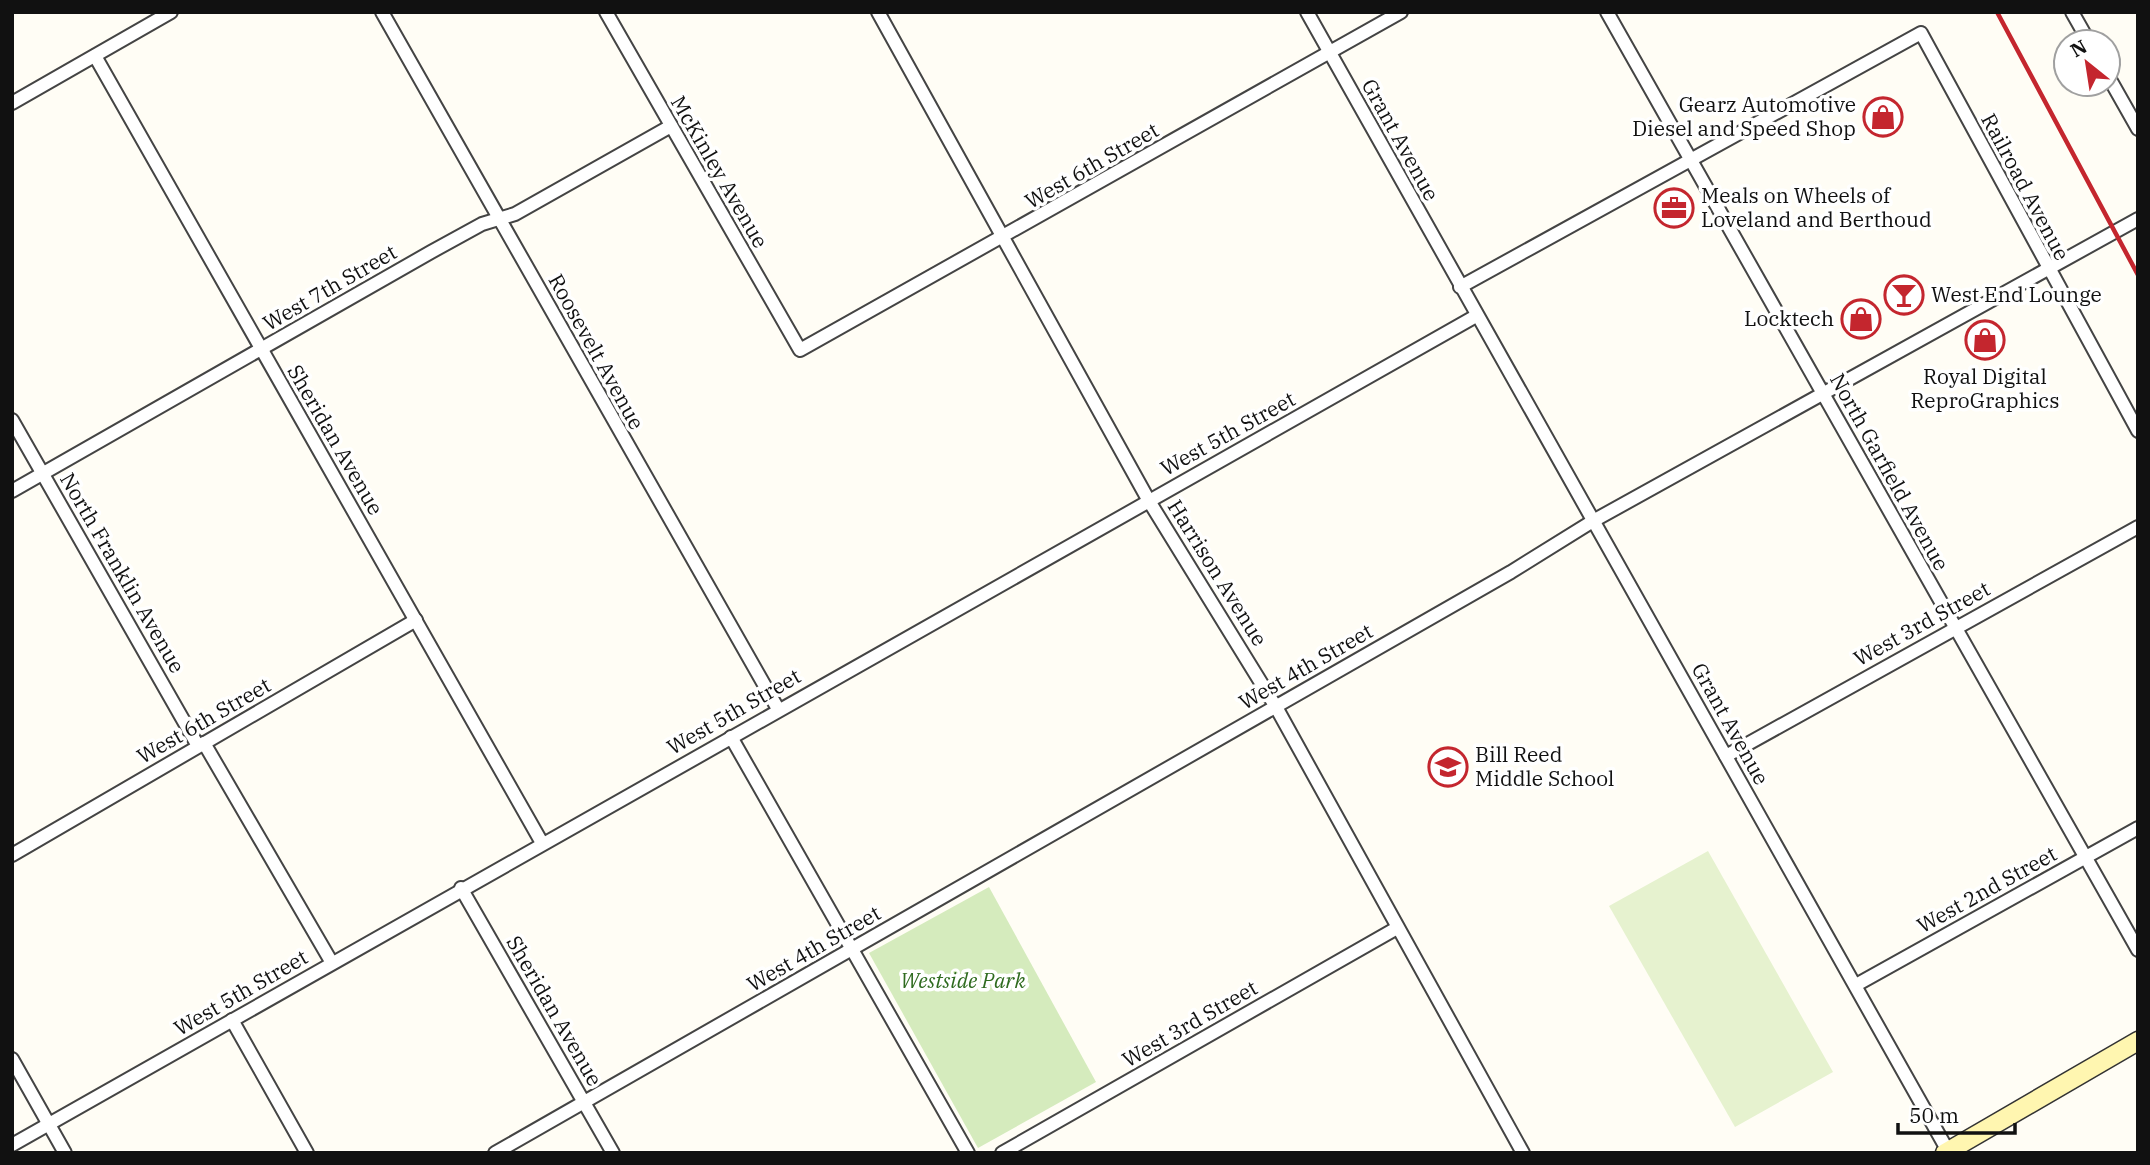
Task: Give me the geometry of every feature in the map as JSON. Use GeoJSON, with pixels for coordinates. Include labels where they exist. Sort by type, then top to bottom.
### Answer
{"type":"FeatureCollection","features":[{"type":"Feature","properties":{"kind":"main road"},"geometry":{"type":"LineString","coordinates":[[1946,1152],[2138,1041]]}},
{"type":"Feature","properties":{"kind":"street"},"geometry":{"type":"LineString","coordinates":[[12,103],[171,12]]}},
{"type":"Feature","properties":{"kind":"street","name":"Roosevelt Avenue"},"geometry":{"type":"LineString","coordinates":[[382,12],[778,709]]}},
{"type":"Feature","properties":{"kind":"street","name":"McKinley Avenue"},"geometry":{"type":"LineString","coordinates":[[606,12],[800,350]]}},
{"type":"Feature","properties":{"kind":"street","name":"Harrison Avenue"},"geometry":{"type":"LineString","coordinates":[[878,12],[1149,500],[1276,706],[1523,1153]]}},
{"type":"Feature","properties":{"kind":"street","name":"Grant Avenue"},"geometry":{"type":"LineString","coordinates":[[1307,12],[1476,316],[1856,985],[1946,1152]]}},
{"type":"Feature","properties":{"kind":"street","name":"West 6th Street"},"geometry":{"type":"LineString","coordinates":[[800,350],[1401,12]]}},
{"type":"Feature","properties":{"kind":"street","name":"North Garfield Avenue"},"geometry":{"type":"LineString","coordinates":[[1607,12],[2138,950]]}},
{"type":"Feature","properties":{"kind":"street"},"geometry":{"type":"LineString","coordinates":[[2072,12],[2081,28]]}},
{"type":"Feature","properties":{"kind":"street","name":"Railroad Avenue"},"geometry":{"type":"LineString","coordinates":[[1690,159],[1921,33],[2047,269],[2138,431]]}},
{"type":"Feature","properties":{"kind":"street","name":"Sheridan Avenue"},"geometry":{"type":"LineString","coordinates":[[95,55],[542,843]]}},
{"type":"Feature","properties":{"kind":"street"},"geometry":{"type":"LineString","coordinates":[[2120,98],[2138,129]]}},
{"type":"Feature","properties":{"kind":"street","name":"West 7th Street"},"geometry":{"type":"LineString","coordinates":[[12,491],[482,224],[515,214],[671,126]]}},
{"type":"Feature","properties":{"kind":"street"},"geometry":{"type":"LineString","coordinates":[[1460,287],[1690,159]]}},
{"type":"Feature","properties":{"kind":"street","name":"West 4th Street"},"geometry":{"type":"LineString","coordinates":[[495,1153],[1593,522],[2138,219]]}},
{"type":"Feature","properties":{"kind":"street","name":"West 5th Street"},"geometry":{"type":"LineString","coordinates":[[12,1145],[461,888],[1476,316]]}},
{"type":"Feature","properties":{"kind":"street","name":"North Franklin Avenue"},"geometry":{"type":"LineString","coordinates":[[12,420],[201,745],[332,963]]}},
{"type":"Feature","properties":{"kind":"street","name":"West 3rd Street"},"geometry":{"type":"LineString","coordinates":[[1726,756],[2138,527]]}},
{"type":"Feature","properties":{"kind":"street","name":"West 6th Street"},"geometry":{"type":"LineString","coordinates":[[12,855],[416,620]]}},
{"type":"Feature","properties":{"kind":"street"},"geometry":{"type":"LineString","coordinates":[[731,737],[968,1153]]}},
{"type":"Feature","properties":{"kind":"street","name":"West 2nd Street"},"geometry":{"type":"LineString","coordinates":[[1856,985],[2138,828]]}},
{"type":"Feature","properties":{"kind":"street","name":"Sheridan Avenue"},"geometry":{"type":"LineString","coordinates":[[461,888],[613,1153]]}},
{"type":"Feature","properties":{"kind":"street","name":"West 3rd Street"},"geometry":{"type":"LineString","coordinates":[[1002,1153],[1397,928]]}},
{"type":"Feature","properties":{"kind":"street"},"geometry":{"type":"LineString","coordinates":[[232,1020],[307,1153]]}},
{"type":"Feature","properties":{"kind":"street"},"geometry":{"type":"LineString","coordinates":[[12,1059],[65,1153]]}},
{"type":"Feature","properties":{"kind":"green space"},"geometry":{"type":"Polygon","coordinates":[[[1708,851],[1833,1072],[1735,1127],[1609,906],[1708,851]]]}},
{"type":"Feature","properties":{"kind":"green space","name":"Westside Park"},"geometry":{"type":"Polygon","coordinates":[[[989,887],[1096,1082],[978,1148],[869,953],[989,887]]]}},
{"type":"Feature","properties":{"kind":"railway"},"geometry":{"type":"LineString","coordinates":[[1997,12],[2138,275]]}},
{"type":"Feature","properties":{"kind":"place","name":"Gearz Automotive Diesel and Speed Shop"},"geometry":{"type":"Point","coordinates":[1883,117]}},
{"type":"Feature","properties":{"kind":"place","name":"Meals on Wheels of Loveland and Berthoud"},"geometry":{"type":"Point","coordinates":[1674,208]}},
{"type":"Feature","properties":{"kind":"place","name":"West End Lounge"},"geometry":{"type":"Point","coordinates":[1904,295]}},
{"type":"Feature","properties":{"kind":"place","name":"Locktech"},"geometry":{"type":"Point","coordinates":[1861,319]}},
{"type":"Feature","properties":{"kind":"place","name":"Royal Digital ReproGraphics"},"geometry":{"type":"Point","coordinates":[1985,340]}},
{"type":"Feature","properties":{"kind":"place","name":"Bill Reed Middle School"},"geometry":{"type":"Point","coordinates":[1448,767]}}]}
